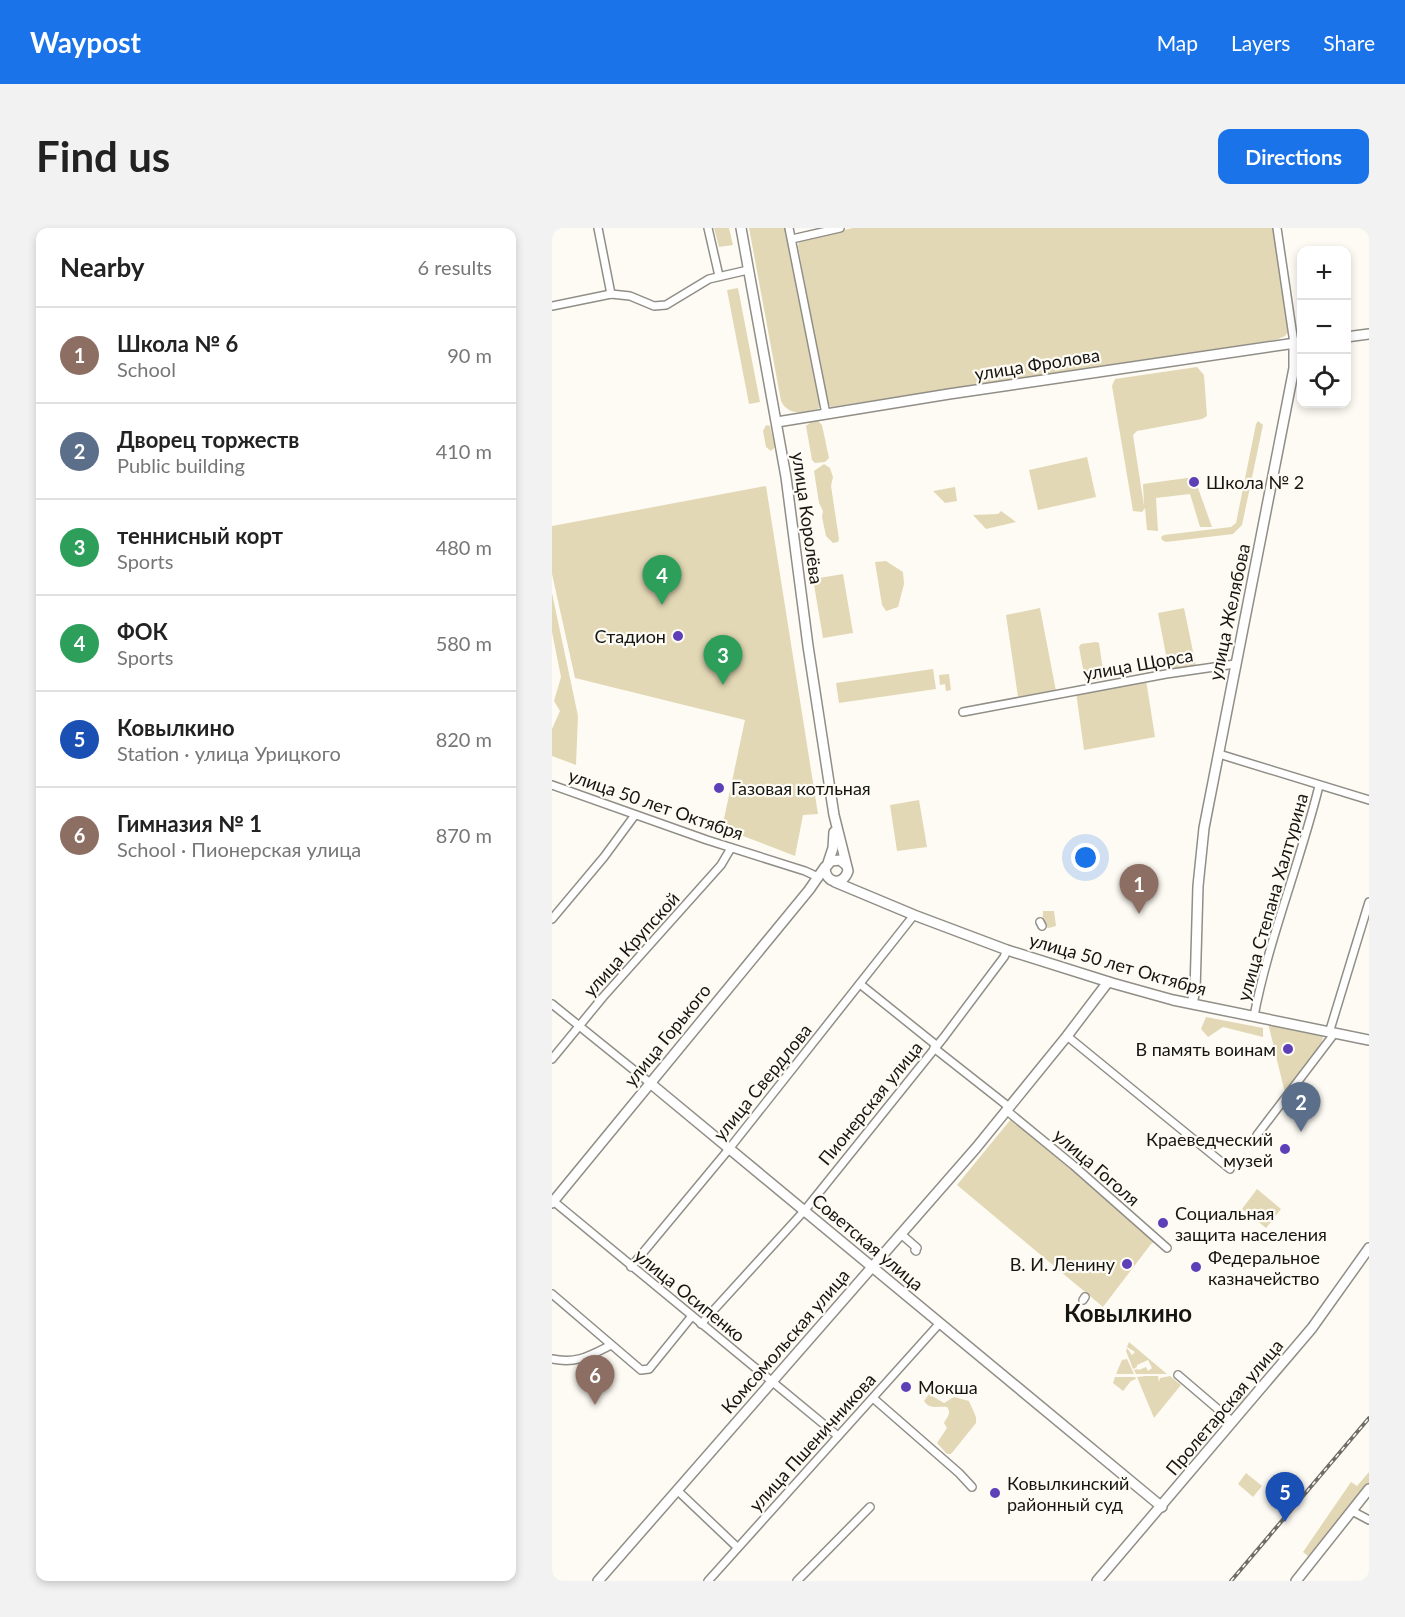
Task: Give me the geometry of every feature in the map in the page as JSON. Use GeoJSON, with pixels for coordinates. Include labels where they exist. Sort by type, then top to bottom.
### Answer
{"type":"FeatureCollection","features":[{"type":"Feature","properties":{"kind":"street"},"geometry":{"type":"LineString","coordinates":[[598,228],[611,294]]}},
{"type":"Feature","properties":{"kind":"street"},"geometry":{"type":"LineString","coordinates":[[708,228],[718,276]]}},
{"type":"Feature","properties":{"kind":"street","name":"улица Королёва"},"geometry":{"type":"LineString","coordinates":[[741,228],[777,422],[834,815],[847,868]]}},
{"type":"Feature","properties":{"kind":"street"},"geometry":{"type":"LineString","coordinates":[[789,228],[826,414]]}},
{"type":"Feature","properties":{"kind":"street"},"geometry":{"type":"LineString","coordinates":[[792,239],[840,228]]}},
{"type":"Feature","properties":{"kind":"street","name":"улица Желябова"},"geometry":{"type":"LineString","coordinates":[[1277,228],[1297,338]]}},
{"type":"Feature","properties":{"kind":"street"},"geometry":{"type":"LineString","coordinates":[[552,306],[611,294],[630,296],[654,306],[666,305],[709,279],[748,270]]}},
{"type":"Feature","properties":{"kind":"street"},"geometry":{"type":"LineString","coordinates":[[1351,336],[1369,334]]}},
{"type":"Feature","properties":{"kind":"street","name":"улица Фролова"},"geometry":{"type":"LineString","coordinates":[[777,422],[1297,343]]}},
{"type":"Feature","properties":{"kind":"street","name":"улица Желябова"},"geometry":{"type":"LineString","coordinates":[[1192,1003],[1195,992],[1198,886],[1206,816],[1297,348]]}},
{"type":"Feature","properties":{"kind":"street","name":"улица Щорса"},"geometry":{"type":"LineString","coordinates":[[963,712],[1166,674],[1235,664]]}},
{"type":"Feature","properties":{"kind":"street"},"geometry":{"type":"LineString","coordinates":[[1219,754],[1369,800]]}},
{"type":"Feature","properties":{"kind":"street","name":"улица 50 лет Октября"},"geometry":{"type":"LineString","coordinates":[[552,785],[818,877]]}},
{"type":"Feature","properties":{"kind":"street","name":"улица Степана Халтурина"},"geometry":{"type":"LineString","coordinates":[[1254,1016],[1261,982],[1308,831],[1319,786]]}},
{"type":"Feature","properties":{"kind":"street"},"geometry":{"type":"LineString","coordinates":[[552,919],[604,857],[635,815]]}},
{"type":"Feature","properties":{"kind":"street","name":"улица Королёва"},"geometry":{"type":"LineString","coordinates":[[828,864],[833,848],[834,815]]}},
{"type":"Feature","properties":{"kind":"street","name":"улица Крупской"},"geometry":{"type":"LineString","coordinates":[[552,1059],[578,1026],[721,865],[730,848]]}},
{"type":"Feature","properties":{"kind":"street"},"geometry":{"type":"LineString","coordinates":[[847,868],[844,879],[833,881],[826,874],[828,864],[837,860],[847,868],[860,890],[866,895]]}},
{"type":"Feature","properties":{"kind":"street","name":"улица Горького"},"geometry":{"type":"LineString","coordinates":[[552,1201],[828,864]]}},
{"type":"Feature","properties":{"kind":"street","name":"улица Горького"},"geometry":{"type":"LineString","coordinates":[[809,890],[820,880],[833,881]]}},
{"type":"Feature","properties":{"kind":"street","name":"улица 50 лет Октября"},"geometry":{"type":"LineString","coordinates":[[833,881],[1007,950],[1108,982],[1192,1003],[1369,1040]]}},
{"type":"Feature","properties":{"kind":"street"},"geometry":{"type":"LineString","coordinates":[[1257,1135],[1331,1033],[1369,902]]}},
{"type":"Feature","properties":{"kind":"street","name":"улица Свердлова"},"geometry":{"type":"LineString","coordinates":[[631,1267],[729,1149],[914,915]]}},
{"type":"Feature","properties":{"kind":"street","name":"Пионерская улица"},"geometry":{"type":"LineString","coordinates":[[701,1324],[805,1210],[935,1047],[1007,950]]}},
{"type":"Feature","properties":{"kind":"street","name":"Комсомольская улица"},"geometry":{"type":"LineString","coordinates":[[598,1581],[901,1234],[1067,1036],[1108,982]]}},
{"type":"Feature","properties":{"kind":"street","name":"улица Гоголя"},"geometry":{"type":"LineString","coordinates":[[860,984],[1007,1108],[1167,1248]]}},
{"type":"Feature","properties":{"kind":"street","name":"Советская улица"},"geometry":{"type":"LineString","coordinates":[[552,1004],[805,1210],[939,1324],[1161,1506]]}},
{"type":"Feature","properties":{"kind":"street"},"geometry":{"type":"LineString","coordinates":[[1067,1036],[1230,1169]]}},
{"type":"Feature","properties":{"kind":"street","name":"улица Осипенко"},"geometry":{"type":"LineString","coordinates":[[552,1201],[838,1436]]}},
{"type":"Feature","properties":{"kind":"street"},"geometry":{"type":"LineString","coordinates":[[901,1234],[917,1248],[916,1251]]}},
{"type":"Feature","properties":{"kind":"street","name":"Пролетарская улица"},"geometry":{"type":"LineString","coordinates":[[1097,1581],[1318,1321],[1369,1248]]}},
{"type":"Feature","properties":{"kind":"street"},"geometry":{"type":"LineString","coordinates":[[552,1294],[641,1370],[649,1369],[692,1316]]}},
{"type":"Feature","properties":{"kind":"street","name":"улица Пшеничникова"},"geometry":{"type":"LineString","coordinates":[[708,1581],[939,1324]]}},
{"type":"Feature","properties":{"kind":"street"},"geometry":{"type":"LineString","coordinates":[[552,1359],[566,1362],[583,1359],[611,1345]]}},
{"type":"Feature","properties":{"kind":"street"},"geometry":{"type":"LineString","coordinates":[[1178,1375],[1233,1422]]}},
{"type":"Feature","properties":{"kind":"street"},"geometry":{"type":"LineString","coordinates":[[873,1398],[972,1487]]}},
{"type":"Feature","properties":{"kind":"street"},"geometry":{"type":"LineString","coordinates":[[1296,1581],[1369,1489]]}},
{"type":"Feature","properties":{"kind":"street"},"geometry":{"type":"LineString","coordinates":[[677,1490],[737,1547]]}},
{"type":"Feature","properties":{"kind":"street"},"geometry":{"type":"LineString","coordinates":[[797,1581],[870,1507]]}},
{"type":"Feature","properties":{"kind":"street"},"geometry":{"type":"LineString","coordinates":[[1352,1511],[1369,1520]]}},
{"type":"Feature","properties":{"kind":"shaded area"},"geometry":{"type":"Polygon","coordinates":[[[714,228],[729,228],[733,245],[719,247],[714,228]]]}},
{"type":"Feature","properties":{"kind":"shaded area"},"geometry":{"type":"Polygon","coordinates":[[[749,228],[787,228],[821,403],[818,409],[797,412],[788,409],[781,401],[749,228]]]}},
{"type":"Feature","properties":{"kind":"shaded area"},"geometry":{"type":"Polygon","coordinates":[[[853,228],[1273,228],[1288,332],[1276,340],[831,407],[827,402],[798,246],[799,242],[806,238],[853,228]]]}},
{"type":"Feature","properties":{"kind":"shaded area"},"geometry":{"type":"Polygon","coordinates":[[[738,288],[760,402],[749,404],[727,290],[738,288]]]}},
{"type":"Feature","properties":{"kind":"shaded area"},"geometry":{"type":"Polygon","coordinates":[[[1197,367],[1204,375],[1207,416],[1202,419],[1137,431],[1133,435],[1144,506],[1143,484],[1194,477],[1212,527],[1200,527],[1190,494],[1156,498],[1158,531],[1147,530],[1145,508],[1142,512],[1133,511],[1112,386],[1115,379],[1197,367]]]}},
{"type":"Feature","properties":{"kind":"shaded area"},"geometry":{"type":"Polygon","coordinates":[[[818,421],[822,425],[829,458],[825,462],[815,463],[812,460],[806,426],[818,421]]]}},
{"type":"Feature","properties":{"kind":"shaded area"},"geometry":{"type":"Polygon","coordinates":[[[1258,421],[1263,425],[1242,525],[1233,534],[1166,542],[1162,540],[1161,537],[1164,535],[1231,527],[1236,523],[1258,421]]]}},
{"type":"Feature","properties":{"kind":"shaded area"},"geometry":{"type":"Polygon","coordinates":[[[766,425],[770,426],[775,447],[771,451],[766,447],[763,431],[766,425]]]}},
{"type":"Feature","properties":{"kind":"shaded area"},"geometry":{"type":"Polygon","coordinates":[[[1087,457],[1096,497],[1038,510],[1029,470],[1087,457]]]}},
{"type":"Feature","properties":{"kind":"shaded area"},"geometry":{"type":"Polygon","coordinates":[[[824,464],[830,468],[833,477],[831,486],[839,539],[838,542],[833,543],[826,536],[814,471],[824,464]]]}},
{"type":"Feature","properties":{"kind":"shaded area","name":"Стадион"},"geometry":{"type":"Polygon","coordinates":[[[766,486],[818,814],[803,815],[795,856],[722,828],[745,720],[575,678],[552,574],[552,526],[766,486]]]}},
{"type":"Feature","properties":{"kind":"shaded area"},"geometry":{"type":"Polygon","coordinates":[[[955,487],[957,501],[945,503],[933,491],[955,487]]]}},
{"type":"Feature","properties":{"kind":"shaded area"},"geometry":{"type":"Polygon","coordinates":[[[1001,511],[1016,522],[986,529],[973,515],[998,514],[1001,511]]]}},
{"type":"Feature","properties":{"kind":"shaded area"},"geometry":{"type":"Polygon","coordinates":[[[886,561],[903,572],[904,584],[898,607],[886,611],[882,605],[875,562],[886,561]]]}},
{"type":"Feature","properties":{"kind":"shaded area"},"geometry":{"type":"Polygon","coordinates":[[[843,574],[853,633],[823,638],[813,579],[843,574]]]}},
{"type":"Feature","properties":{"kind":"shaded area"},"geometry":{"type":"Polygon","coordinates":[[[552,593],[578,716],[576,765],[552,756],[552,729],[560,711],[554,701],[561,677],[552,632],[552,593]]]}},
{"type":"Feature","properties":{"kind":"shaded area"},"geometry":{"type":"Polygon","coordinates":[[[1040,608],[1056,691],[1018,697],[1006,615],[1040,608]]]}},
{"type":"Feature","properties":{"kind":"shaded area"},"geometry":{"type":"Polygon","coordinates":[[[1184,608],[1196,666],[1169,671],[1158,613],[1184,608]]]}},
{"type":"Feature","properties":{"kind":"shaded area"},"geometry":{"type":"Polygon","coordinates":[[[1099,643],[1104,677],[1087,682],[1079,647],[1081,644],[1099,643]]]}},
{"type":"Feature","properties":{"kind":"shaded area"},"geometry":{"type":"Polygon","coordinates":[[[933,669],[936,689],[839,703],[836,683],[933,669]]]}},
{"type":"Feature","properties":{"kind":"shaded area"},"geometry":{"type":"Polygon","coordinates":[[[949,674],[951,690],[946,691],[945,684],[940,685],[939,675],[949,674]]]}},
{"type":"Feature","properties":{"kind":"shaded area"},"geometry":{"type":"Polygon","coordinates":[[[1146,680],[1155,737],[1084,750],[1076,692],[1146,680]]]}},
{"type":"Feature","properties":{"kind":"shaded area"},"geometry":{"type":"Polygon","coordinates":[[[919,800],[927,847],[897,851],[890,805],[919,800]]]}},
{"type":"Feature","properties":{"kind":"shaded area"},"geometry":{"type":"Polygon","coordinates":[[[1043,911],[1054,911],[1056,926],[1049,928],[1042,926],[1043,911]]]}},
{"type":"Feature","properties":{"kind":"shaded area"},"geometry":{"type":"Polygon","coordinates":[[[1206,1017],[1263,1028],[1263,1037],[1223,1027],[1208,1037],[1201,1029],[1206,1017]]]}},
{"type":"Feature","properties":{"kind":"shaded area"},"geometry":{"type":"Polygon","coordinates":[[[1268,1023],[1321,1035],[1323,1038],[1320,1046],[1285,1093],[1268,1023]]]}},
{"type":"Feature","properties":{"kind":"shaded area"},"geometry":{"type":"Polygon","coordinates":[[[1011,1119],[1157,1240],[1151,1244],[1103,1307],[957,1185],[1011,1119]]]}},
{"type":"Feature","properties":{"kind":"shaded area"},"geometry":{"type":"Polygon","coordinates":[[[1257,1189],[1281,1209],[1266,1228],[1242,1209],[1257,1189]]]}},
{"type":"Feature","properties":{"kind":"shaded area"},"geometry":{"type":"Polygon","coordinates":[[[1129,1342],[1167,1374],[1136,1374],[1134,1370],[1146,1367],[1148,1371],[1152,1368],[1148,1360],[1133,1369],[1126,1351],[1127,1348],[1132,1355],[1135,1352],[1127,1347],[1129,1342]]]}},
{"type":"Feature","properties":{"kind":"shaded area"},"geometry":{"type":"Polygon","coordinates":[[[1127,1359],[1134,1374],[1116,1374],[1122,1360],[1127,1359]]]}},
{"type":"Feature","properties":{"kind":"shaded area"},"geometry":{"type":"Polygon","coordinates":[[[1158,1376],[1159,1382],[1160,1378],[1170,1376],[1181,1385],[1154,1418],[1137,1377],[1158,1376]]]}},
{"type":"Feature","properties":{"kind":"shaded area"},"geometry":{"type":"Polygon","coordinates":[[[1115,1377],[1135,1377],[1136,1379],[1131,1381],[1123,1391],[1113,1383],[1115,1377]]]}},
{"type":"Feature","properties":{"kind":"shaded area"},"geometry":{"type":"Polygon","coordinates":[[[1239,1393],[1246,1397],[1229,1414],[1224,1410],[1239,1393]]]}},
{"type":"Feature","properties":{"kind":"shaded area"},"geometry":{"type":"Polygon","coordinates":[[[929,1394],[944,1403],[954,1397],[969,1401],[976,1417],[976,1423],[951,1454],[947,1454],[937,1443],[947,1428],[944,1423],[949,1411],[947,1407],[932,1407],[926,1404],[924,1401],[929,1394]]]}},
{"type":"Feature","properties":{"kind":"shaded area"},"geometry":{"type":"Polygon","coordinates":[[[1369,1472],[1369,1485],[1308,1556],[1303,1552],[1351,1482],[1357,1486],[1369,1472]]]}},
{"type":"Feature","properties":{"kind":"shaded area"},"geometry":{"type":"Polygon","coordinates":[[[1246,1473],[1262,1486],[1253,1497],[1238,1484],[1246,1473]]]}},
{"type":"Feature","properties":{"kind":"railway"},"geometry":{"type":"LineString","coordinates":[[1231,1581],[1369,1418]]}},
{"type":"Feature","properties":{"kind":"place","name":"Школа № 2"},"geometry":{"type":"Point","coordinates":[1194,482]}},
{"type":"Feature","properties":{"kind":"place","name":"ФОК"},"geometry":{"type":"Point","coordinates":[662,605]}},
{"type":"Feature","properties":{"kind":"place","name":"Стадион"},"geometry":{"type":"Point","coordinates":[678,636]}},
{"type":"Feature","properties":{"kind":"place","name":"теннисный корт"},"geometry":{"type":"Point","coordinates":[723,685]}},
{"type":"Feature","properties":{"kind":"place","name":"Газовая котльная"},"geometry":{"type":"Point","coordinates":[719,788]}},
{"type":"Feature","properties":{"kind":"place","name":"Школа № 6"},"geometry":{"type":"Point","coordinates":[1139,914]}},
{"type":"Feature","properties":{"kind":"place","name":"В память воинам"},"geometry":{"type":"Point","coordinates":[1288,1049]}},
{"type":"Feature","properties":{"kind":"place","name":"Дворец торжеств"},"geometry":{"type":"Point","coordinates":[1301,1132]}},
{"type":"Feature","properties":{"kind":"place","name":"Краеведческий музей"},"geometry":{"type":"Point","coordinates":[1285,1149]}},
{"type":"Feature","properties":{"kind":"place","name":"Социальная защита населения"},"geometry":{"type":"Point","coordinates":[1163,1223]}},
{"type":"Feature","properties":{"kind":"place","name":"В. И. Ленину"},"geometry":{"type":"Point","coordinates":[1127,1264]}},
{"type":"Feature","properties":{"kind":"place","name":"Федеральное казначейство"},"geometry":{"type":"Point","coordinates":[1196,1267]}},
{"type":"Feature","properties":{"kind":"place","name":"Мокша"},"geometry":{"type":"Point","coordinates":[906,1387]}},
{"type":"Feature","properties":{"kind":"place","name":"Гимназия № 1"},"geometry":{"type":"Point","coordinates":[595,1405]}},
{"type":"Feature","properties":{"kind":"place","name":"Ковылкинский районный суд"},"geometry":{"type":"Point","coordinates":[995,1493]}},
{"type":"Feature","properties":{"kind":"place","name":"Ковылкино"},"geometry":{"type":"Point","coordinates":[1285,1522]}},
{"type":"Feature","properties":{"kind":"district","name":"Ковылкино"},"geometry":{"type":"Point","coordinates":[1128,1312]}}]}
